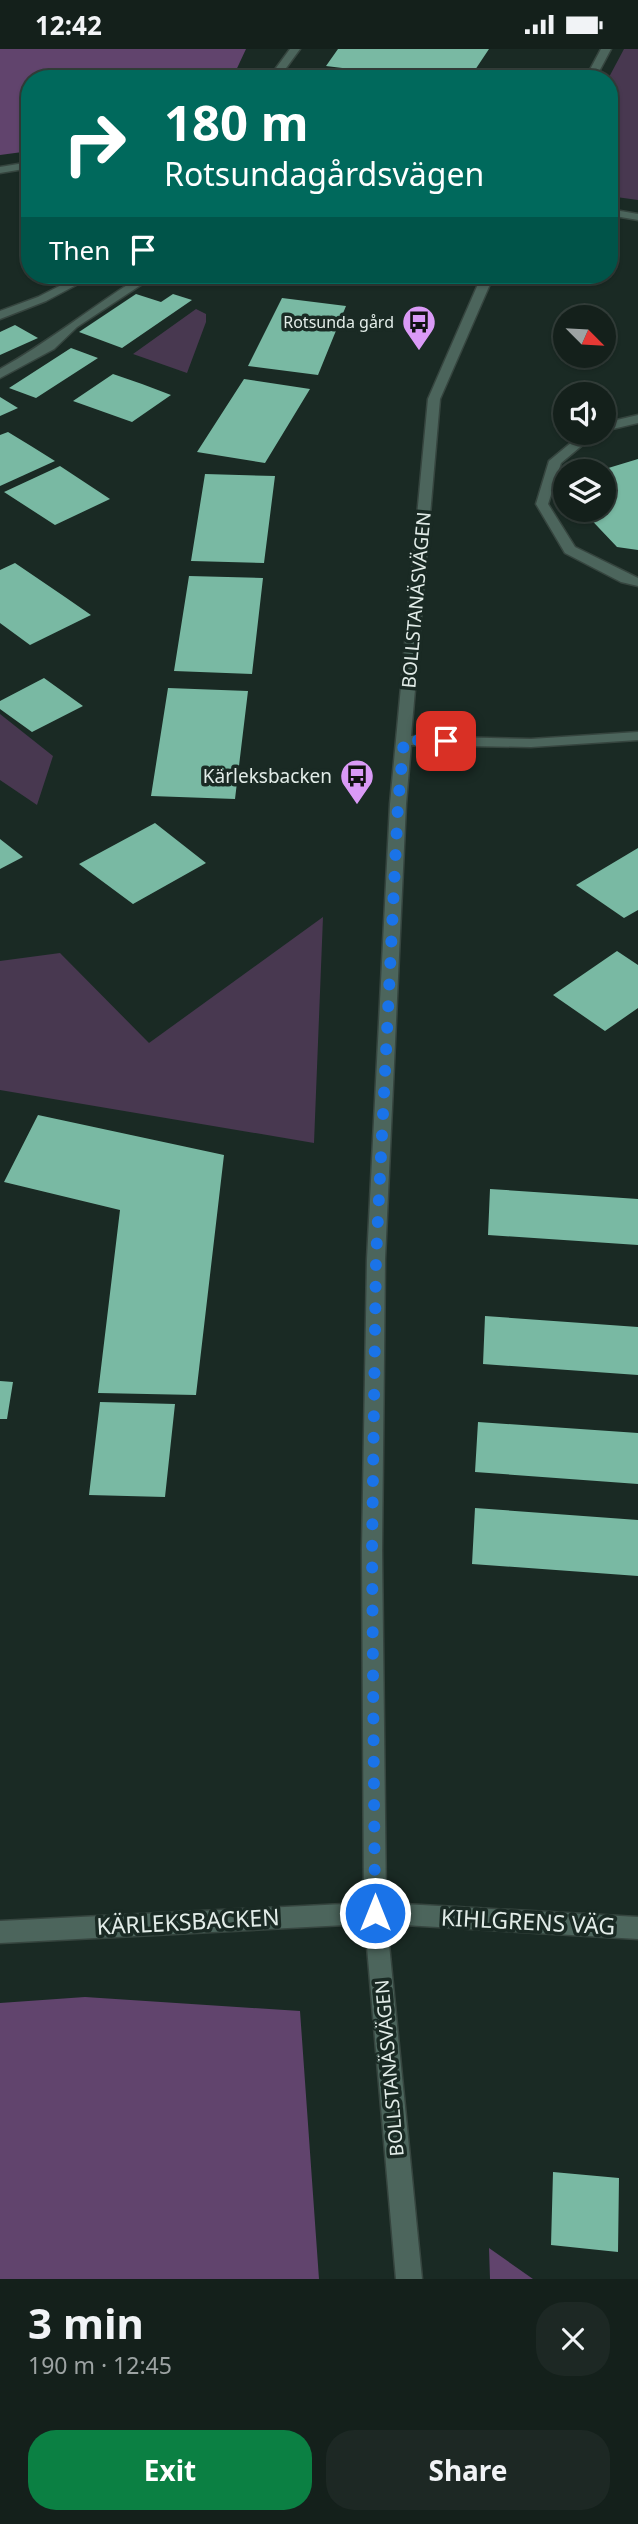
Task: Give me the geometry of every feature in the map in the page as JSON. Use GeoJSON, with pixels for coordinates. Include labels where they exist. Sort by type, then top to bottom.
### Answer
{"type":"FeatureCollection","features":[{"type":"Feature","properties":{"kind":"street"},"geometry":{"type":"LineString","coordinates":[[280,70],[295,49]]}},
{"type":"Feature","properties":{"kind":"street"},"geometry":{"type":"LineString","coordinates":[[595,70],[606,49]]}},
{"type":"Feature","properties":{"kind":"street"},"geometry":{"type":"LineString","coordinates":[[0,170],[21,166]]}},
{"type":"Feature","properties":{"kind":"street"},"geometry":{"type":"LineString","coordinates":[[618,214],[638,217]]}},
{"type":"Feature","properties":{"kind":"street"},"geometry":{"type":"LineString","coordinates":[[0,315],[71,284]]}},
{"type":"Feature","properties":{"kind":"street"},"geometry":{"type":"LineString","coordinates":[[0,374],[50,346],[73,325],[136,284]]}},
{"type":"Feature","properties":{"kind":"street","name":"BOLLSTANÄSVÄGEN"},"geometry":{"type":"LineString","coordinates":[[409,2279],[375,1913],[372,1550],[376,1259],[398,804],[434,399],[484,284]]}},
{"type":"Feature","properties":{"kind":"street"},"geometry":{"type":"LineString","coordinates":[[616,424],[638,419]]}},
{"type":"Feature","properties":{"kind":"street"},"geometry":{"type":"LineString","coordinates":[[575,445],[555,461],[542,504],[570,550],[625,579],[638,582]]}},
{"type":"Feature","properties":{"kind":"street"},"geometry":{"type":"LineString","coordinates":[[404,740],[531,743],[638,736]]}},
{"type":"Feature","properties":{"kind":"street","name":"KIHLGRENS VÄG"},"geometry":{"type":"LineString","coordinates":[[375,1913],[638,1928]]}},
{"type":"Feature","properties":{"kind":"street","name":"KÄRLEKSBACKEN"},"geometry":{"type":"LineString","coordinates":[[0,1932],[375,1913]]}},
{"type":"Feature","properties":{"kind":"shaded area"},"geometry":{"type":"Polygon","coordinates":[[[0,49],[246,49],[236,70],[21,70],[21,152],[0,155],[0,49]]]}},
{"type":"Feature","properties":{"kind":"shaded area"},"geometry":{"type":"Polygon","coordinates":[[[624,49],[638,49],[638,200],[618,197],[618,70],[613,70],[624,49]]]}},
{"type":"Feature","properties":{"kind":"shaded area"},"geometry":{"type":"Polygon","coordinates":[[[196,309],[206,314],[206,322],[187,373],[133,354],[196,309]]]}},
{"type":"Feature","properties":{"kind":"shaded area"},"geometry":{"type":"Polygon","coordinates":[[[0,714],[53,756],[37,805],[0,780],[0,714]]]}},
{"type":"Feature","properties":{"kind":"shaded area"},"geometry":{"type":"Polygon","coordinates":[[[323,917],[314,1143],[0,1090],[0,961],[60,953],[149,1043],[323,917]]]}},
{"type":"Feature","properties":{"kind":"shaded area"},"geometry":{"type":"Polygon","coordinates":[[[85,1997],[300,2011],[319,2279],[0,2279],[0,2003],[85,1997]]]}},
{"type":"Feature","properties":{"kind":"shaded area"},"geometry":{"type":"Polygon","coordinates":[[[489,2248],[533,2279],[490,2279],[489,2248]]]}},
{"type":"Feature","properties":{"kind":"building"},"geometry":{"type":"Polygon","coordinates":[[[338,49],[489,49],[475,70],[359,70],[326,66],[338,49]]]}},
{"type":"Feature","properties":{"kind":"building"},"geometry":{"type":"Polygon","coordinates":[[[136,294],[161,302],[173,294],[192,300],[122,348],[79,332],[136,294]]]}},
{"type":"Feature","properties":{"kind":"building"},"geometry":{"type":"Polygon","coordinates":[[[282,298],[346,306],[318,375],[248,366],[282,298]]]}},
{"type":"Feature","properties":{"kind":"building"},"geometry":{"type":"Polygon","coordinates":[[[15,325],[38,338],[0,355],[0,332],[15,325]]]}},
{"type":"Feature","properties":{"kind":"building"},"geometry":{"type":"Polygon","coordinates":[[[71,348],[98,358],[36,398],[9,388],[71,348]]]}},
{"type":"Feature","properties":{"kind":"building"},"geometry":{"type":"Polygon","coordinates":[[[113,374],[171,395],[132,422],[73,401],[113,374]]]}},
{"type":"Feature","properties":{"kind":"building"},"geometry":{"type":"Polygon","coordinates":[[[244,379],[310,389],[265,463],[197,452],[244,379]]]}},
{"type":"Feature","properties":{"kind":"building"},"geometry":{"type":"Polygon","coordinates":[[[0,397],[18,408],[0,416],[0,397]]]}},
{"type":"Feature","properties":{"kind":"building"},"geometry":{"type":"Polygon","coordinates":[[[8,432],[55,461],[0,486],[0,435],[8,432]]]}},
{"type":"Feature","properties":{"kind":"building"},"geometry":{"type":"Polygon","coordinates":[[[638,459],[638,550],[617,547],[593,522],[616,522],[616,466],[638,459]]]}},
{"type":"Feature","properties":{"kind":"building"},"geometry":{"type":"Polygon","coordinates":[[[60,466],[110,499],[55,525],[4,492],[60,466]]]}},
{"type":"Feature","properties":{"kind":"building"},"geometry":{"type":"Polygon","coordinates":[[[205,474],[275,476],[264,563],[191,561],[205,474]]]}},
{"type":"Feature","properties":{"kind":"building"},"geometry":{"type":"Polygon","coordinates":[[[15,563],[91,615],[30,645],[0,623],[0,570],[15,563]]]}},
{"type":"Feature","properties":{"kind":"building"},"geometry":{"type":"Polygon","coordinates":[[[189,576],[263,578],[252,674],[174,671],[189,576]]]}},
{"type":"Feature","properties":{"kind":"building"},"geometry":{"type":"Polygon","coordinates":[[[44,678],[83,706],[32,732],[0,709],[0,701],[44,678]]]}},
{"type":"Feature","properties":{"kind":"building"},"geometry":{"type":"Polygon","coordinates":[[[168,688],[248,691],[235,799],[151,796],[168,688]]]}},
{"type":"Feature","properties":{"kind":"building"},"geometry":{"type":"Polygon","coordinates":[[[155,823],[206,863],[133,904],[79,864],[155,823]]]}},
{"type":"Feature","properties":{"kind":"building"},"geometry":{"type":"Polygon","coordinates":[[[0,839],[23,857],[0,869],[0,839]]]}},
{"type":"Feature","properties":{"kind":"building"},"geometry":{"type":"Polygon","coordinates":[[[638,848],[638,910],[624,918],[576,885],[638,848]]]}},
{"type":"Feature","properties":{"kind":"building"},"geometry":{"type":"Polygon","coordinates":[[[617,951],[638,965],[638,1008],[605,1031],[553,995],[617,951]]]}},
{"type":"Feature","properties":{"kind":"building"},"geometry":{"type":"Polygon","coordinates":[[[38,1115],[224,1155],[196,1395],[98,1393],[120,1210],[4,1182],[38,1115]]]}},
{"type":"Feature","properties":{"kind":"building"},"geometry":{"type":"Polygon","coordinates":[[[490,1189],[638,1199],[638,1245],[488,1235],[490,1189]]]}},
{"type":"Feature","properties":{"kind":"building"},"geometry":{"type":"Polygon","coordinates":[[[485,1316],[638,1327],[638,1375],[483,1364],[485,1316]]]}},
{"type":"Feature","properties":{"kind":"building"},"geometry":{"type":"Polygon","coordinates":[[[0,1381],[13,1382],[7,1419],[0,1419],[0,1381]]]}},
{"type":"Feature","properties":{"kind":"building"},"geometry":{"type":"Polygon","coordinates":[[[100,1402],[175,1404],[165,1497],[89,1495],[100,1402]]]}},
{"type":"Feature","properties":{"kind":"building"},"geometry":{"type":"Polygon","coordinates":[[[478,1422],[638,1433],[638,1484],[475,1472],[478,1422]]]}},
{"type":"Feature","properties":{"kind":"building"},"geometry":{"type":"Polygon","coordinates":[[[475,1508],[638,1520],[638,1576],[472,1564],[475,1508]]]}},
{"type":"Feature","properties":{"kind":"building"},"geometry":{"type":"Polygon","coordinates":[[[553,2172],[619,2178],[618,2252],[551,2245],[553,2172]]]}},
{"type":"Feature","properties":{"kind":"place","name":"Rotsunda gård"},"geometry":{"type":"Point","coordinates":[419,352]}},
{"type":"Feature","properties":{"kind":"place","name":"Kärleksbacken"},"geometry":{"type":"Point","coordinates":[357,806]}},
{"type":"Feature","properties":{"kind":"route"},"geometry":{"type":"LineString","coordinates":[[375,1913],[372,1550],[376,1259],[398,804],[404,740],[446,741]]}}]}
